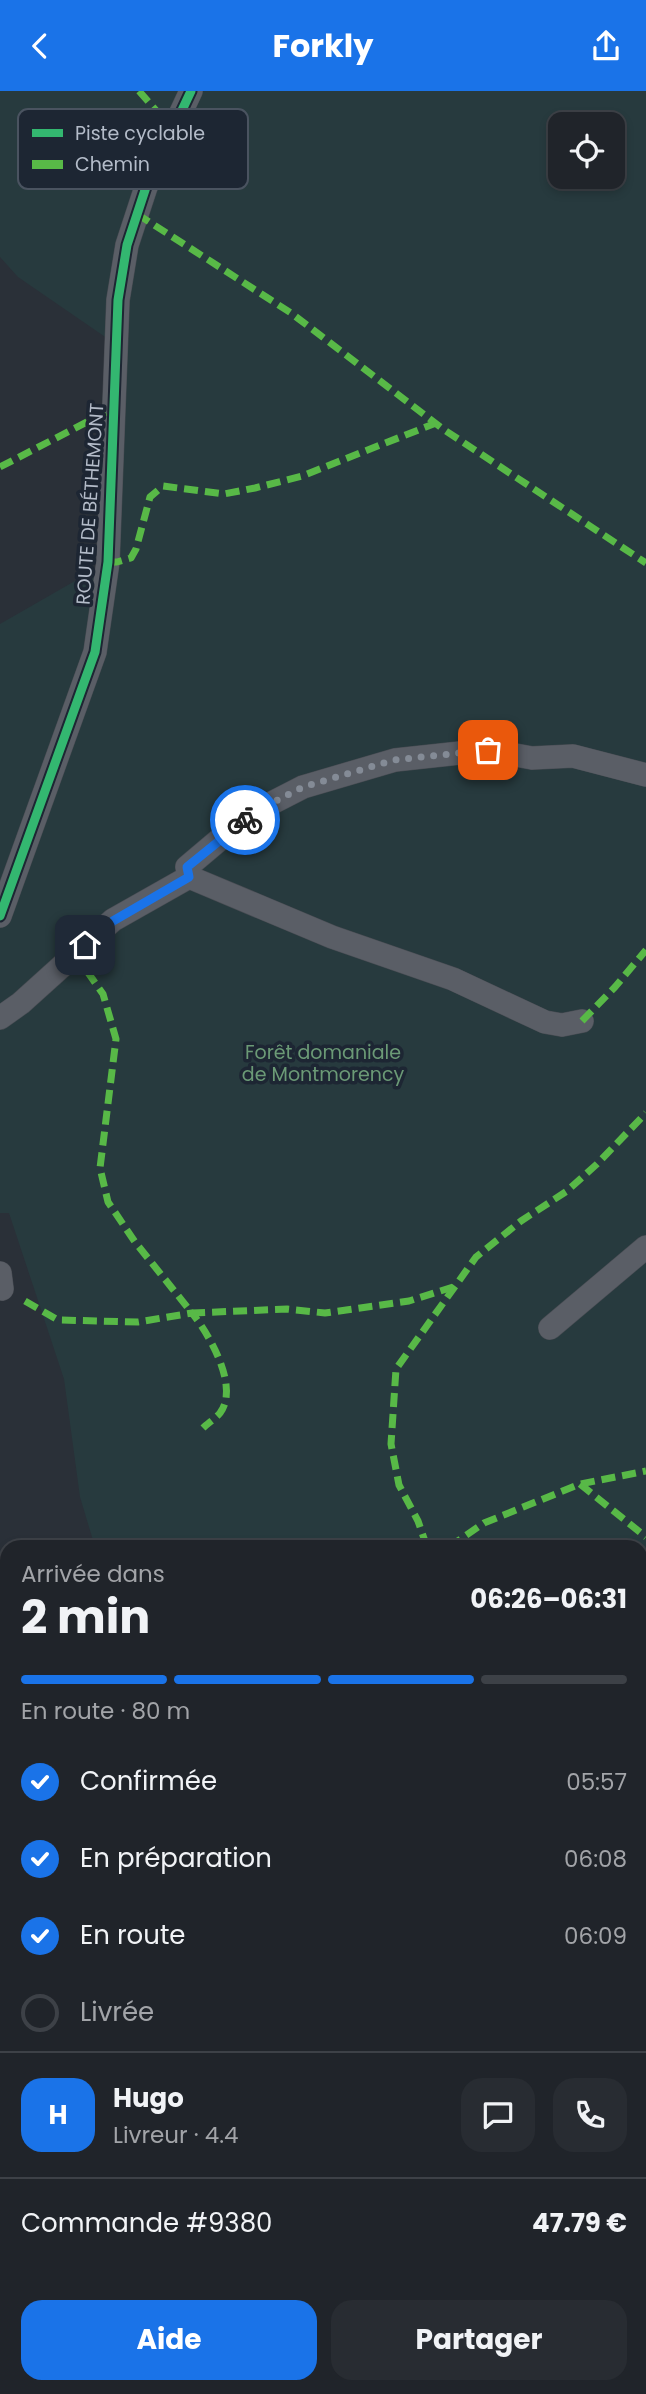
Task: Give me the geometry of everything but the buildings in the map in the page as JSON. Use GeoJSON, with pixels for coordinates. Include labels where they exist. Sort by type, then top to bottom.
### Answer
{"type":"FeatureCollection","features":[{"type":"Feature","properties":{"kind":"street","name":"ROUTE DE BÉTHEMONT"},"geometry":{"type":"LineString","coordinates":[[183,109],[191,91]]}},
{"type":"Feature","properties":{"kind":"street","name":"ROUTE DE BÉTHEMONT"},"geometry":{"type":"LineString","coordinates":[[0,916],[95,652],[108,562],[118,300],[127,245],[145,189]]}},
{"type":"Feature","properties":{"kind":"street"},"geometry":{"type":"LineString","coordinates":[[189,877],[187,867],[232,829],[266,806],[303,787],[394,760],[488,750],[532,758],[573,756],[646,775]]}},
{"type":"Feature","properties":{"kind":"street"},"geometry":{"type":"LineString","coordinates":[[0,1019],[113,921],[189,877]]}},
{"type":"Feature","properties":{"kind":"street"},"geometry":{"type":"LineString","coordinates":[[189,877],[332,937],[453,979],[545,1023],[562,1025],[582,1021]]}},
{"type":"Feature","properties":{"kind":"street"},"geometry":{"type":"LineString","coordinates":[[550,1328],[646,1247]]}},
{"type":"Feature","properties":{"kind":"green space","name":"Forêt domaniale de Montmorency"},"geometry":{"type":"Polygon","coordinates":[[[0,91],[646,91],[646,1540],[93,1540],[80,1497],[64,1379],[9,1213],[0,1213],[0,624],[108,562],[114,343],[18,277],[0,257],[0,91]]]}},
{"type":"Feature","properties":{"kind":"marked path"},"geometry":{"type":"LineString","coordinates":[[139,91],[155,109]]}},
{"type":"Feature","properties":{"kind":"marked path"},"geometry":{"type":"LineString","coordinates":[[137,214],[291,313],[443,429],[646,563]]}},
{"type":"Feature","properties":{"kind":"marked path"},"geometry":{"type":"LineString","coordinates":[[0,467],[114,408]]}},
{"type":"Feature","properties":{"kind":"marked path"},"geometry":{"type":"LineString","coordinates":[[108,562],[131,558],[150,497],[163,486],[224,494],[255,488],[302,476],[436,423]]}},
{"type":"Feature","properties":{"kind":"marked path"},"geometry":{"type":"LineString","coordinates":[[582,1021],[646,950]]}},
{"type":"Feature","properties":{"kind":"marked path"},"geometry":{"type":"LineString","coordinates":[[75,954],[103,994],[116,1039],[100,1168],[108,1202],[135,1242],[192,1313],[287,1309],[325,1313],[409,1301],[453,1287]]}},
{"type":"Feature","properties":{"kind":"marked path"},"geometry":{"type":"LineString","coordinates":[[425,1540],[399,1485],[391,1444],[396,1369],[476,1257],[521,1221],[567,1191],[646,1113]]}},
{"type":"Feature","properties":{"kind":"marked path"},"geometry":{"type":"LineString","coordinates":[[25,1301],[58,1320],[138,1322],[192,1313],[214,1347],[226,1389],[225,1402],[220,1413],[203,1428]]}},
{"type":"Feature","properties":{"kind":"marked path"},"geometry":{"type":"LineString","coordinates":[[459,1540],[484,1523],[580,1484],[646,1471]]}},
{"type":"Feature","properties":{"kind":"marked path"},"geometry":{"type":"LineString","coordinates":[[580,1484],[646,1537]]}},
{"type":"Feature","properties":{"kind":"cycle path"},"geometry":{"type":"LineString","coordinates":[[183,109],[191,91]]}},
{"type":"Feature","properties":{"kind":"cycle path"},"geometry":{"type":"LineString","coordinates":[[0,916],[95,652],[108,562],[118,300],[127,245],[145,189]]}},
{"type":"Feature","properties":{"kind":"way so far"},"geometry":{"type":"LineString","coordinates":[[245,820],[303,787],[394,760],[488,750]]}},
{"type":"Feature","properties":{"kind":"route"},"geometry":{"type":"LineString","coordinates":[[85,945],[113,921],[189,877],[187,867],[245,820]]}}]}
